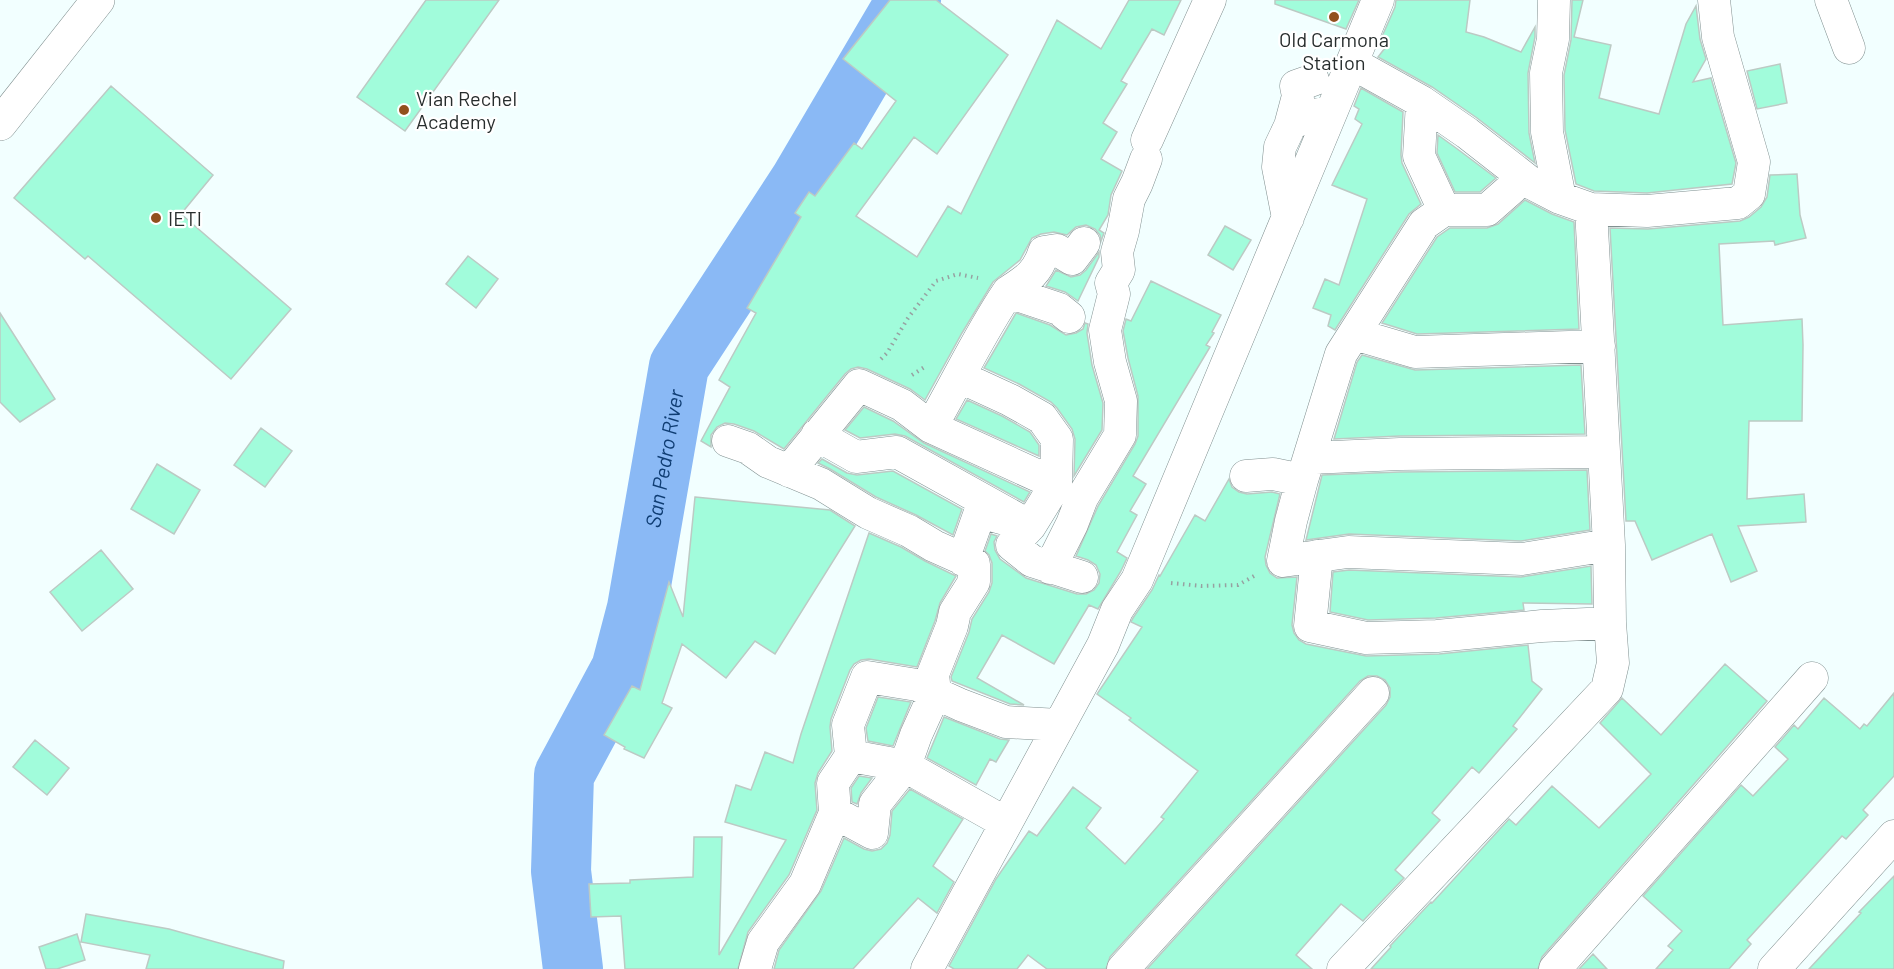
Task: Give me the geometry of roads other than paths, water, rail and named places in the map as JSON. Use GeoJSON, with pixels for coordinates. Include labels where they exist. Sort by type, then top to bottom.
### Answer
{"type":"FeatureCollection","features":[{"type":"Feature","properties":{"kind":"main road"},"geometry":{"type":"LineString","coordinates":[[0,124],[98,0]]}},
{"type":"Feature","properties":{"kind":"street"},"geometry":{"type":"LineString","coordinates":[[1050,568],[1082,498],[1120,435],[1121,401],[1110,362],[1105,330],[1114,294],[1111,283],[1119,270],[1117,252],[1129,199],[1137,183],[1146,150],[1210,0]]}},
{"type":"Feature","properties":{"kind":"street"},"geometry":{"type":"LineString","coordinates":[[927,969],[1103,645],[1118,610],[1137,580],[1378,0]]}},
{"type":"Feature","properties":{"kind":"street"},"geometry":{"type":"LineString","coordinates":[[1554,0],[1553,39],[1545,73],[1546,132],[1560,198]]}},
{"type":"Feature","properties":{"kind":"street"},"geometry":{"type":"LineString","coordinates":[[1352,63],[1422,102],[1467,133],[1531,183],[1560,198],[1592,209],[1647,211],[1738,203],[1749,194],[1754,162],[1719,37],[1714,0]]}},
{"type":"Feature","properties":{"kind":"street"},"geometry":{"type":"LineString","coordinates":[[1831,0],[1849,48]]}},
{"type":"Feature","properties":{"kind":"street"},"geometry":{"type":"LineString","coordinates":[[1288,218],[1278,167],[1280,147],[1290,126],[1299,96],[1296,86],[1313,80]]}},
{"type":"Feature","properties":{"kind":"street"},"geometry":{"type":"LineString","coordinates":[[1422,102],[1419,156],[1444,210]]}},
{"type":"Feature","properties":{"kind":"street"},"geometry":{"type":"LineString","coordinates":[[1290,126],[1300,117],[1331,112]]}},
{"type":"Feature","properties":{"kind":"street"},"geometry":{"type":"LineString","coordinates":[[1512,188],[1487,210],[1444,210],[1424,224],[1341,354],[1291,520],[1283,561],[1348,552],[1522,559],[1609,545]]}},
{"type":"Feature","properties":{"kind":"street"},"geometry":{"type":"LineString","coordinates":[[1343,969],[1607,689],[1612,663],[1609,545],[1592,209]]}},
{"type":"Feature","properties":{"kind":"street"},"geometry":{"type":"LineString","coordinates":[[931,427],[960,377],[987,323],[1008,292],[1032,276],[1044,252],[1057,250],[1072,259],[1084,243]]}},
{"type":"Feature","properties":{"kind":"street"},"geometry":{"type":"LineString","coordinates":[[1008,292],[1059,309],[1069,317]]}},
{"type":"Feature","properties":{"kind":"street"},"geometry":{"type":"LineString","coordinates":[[1354,334],[1415,352],[1599,346]]}},
{"type":"Feature","properties":{"kind":"street"},"geometry":{"type":"LineString","coordinates":[[960,377],[1042,418],[1057,439],[1056,484],[1030,526],[1012,545],[1032,561],[1082,578]]}},
{"type":"Feature","properties":{"kind":"street"},"geometry":{"type":"LineString","coordinates":[[789,471],[859,385],[902,405],[931,427],[1056,484]]}},
{"type":"Feature","properties":{"kind":"street"},"geometry":{"type":"LineString","coordinates":[[817,435],[856,457],[897,452],[1030,526]]}},
{"type":"Feature","properties":{"kind":"street"},"geometry":{"type":"LineString","coordinates":[[728,441],[748,448],[768,462],[821,484],[868,513],[974,564],[975,582],[955,612],[952,626],[933,674],[935,693],[905,766],[875,804],[872,833],[835,813]]}},
{"type":"Feature","properties":{"kind":"street"},"geometry":{"type":"LineString","coordinates":[[1246,476],[1273,474],[1400,454],[1604,452]]}},
{"type":"Feature","properties":{"kind":"street"},"geometry":{"type":"LineString","coordinates":[[963,560],[980,512],[1030,526]]}},
{"type":"Feature","properties":{"kind":"street"},"geometry":{"type":"LineString","coordinates":[[1317,556],[1310,626],[1366,638],[1437,636],[1542,626],[1610,623]]}},
{"type":"Feature","properties":{"kind":"street"},"geometry":{"type":"LineString","coordinates":[[755,969],[763,942],[805,884],[835,813],[833,783],[850,756],[848,725],[867,677],[917,685],[1006,722],[1059,725]]}},
{"type":"Feature","properties":{"kind":"street"},"geometry":{"type":"LineString","coordinates":[[1555,969],[1812,678]]}},
{"type":"Feature","properties":{"kind":"street"},"geometry":{"type":"LineString","coordinates":[[1123,969],[1373,693]]}},
{"type":"Feature","properties":{"kind":"street"},"geometry":{"type":"LineString","coordinates":[[850,756],[905,766],[1006,823]]}},
{"type":"Feature","properties":{"kind":"street"},"geometry":{"type":"LineString","coordinates":[[1774,969],[1894,836]]}},
{"type":"Feature","properties":{"kind":"waterway","name":"San Pedro River"},"geometry":{"type":"LineString","coordinates":[[573,969],[561,871],[564,775],[621,669],[637,608],[679,366],[800,181],[903,6],[911,0]]}},
{"type":"Feature","properties":{"kind":"place","name":"Old Carmona Station"},"geometry":{"type":"Point","coordinates":[1334,17]}},
{"type":"Feature","properties":{"kind":"place","name":"Vian Rechel Academy"},"geometry":{"type":"Point","coordinates":[404,110]}},
{"type":"Feature","properties":{"kind":"place","name":"IETI"},"geometry":{"type":"Point","coordinates":[156,218]}}]}
